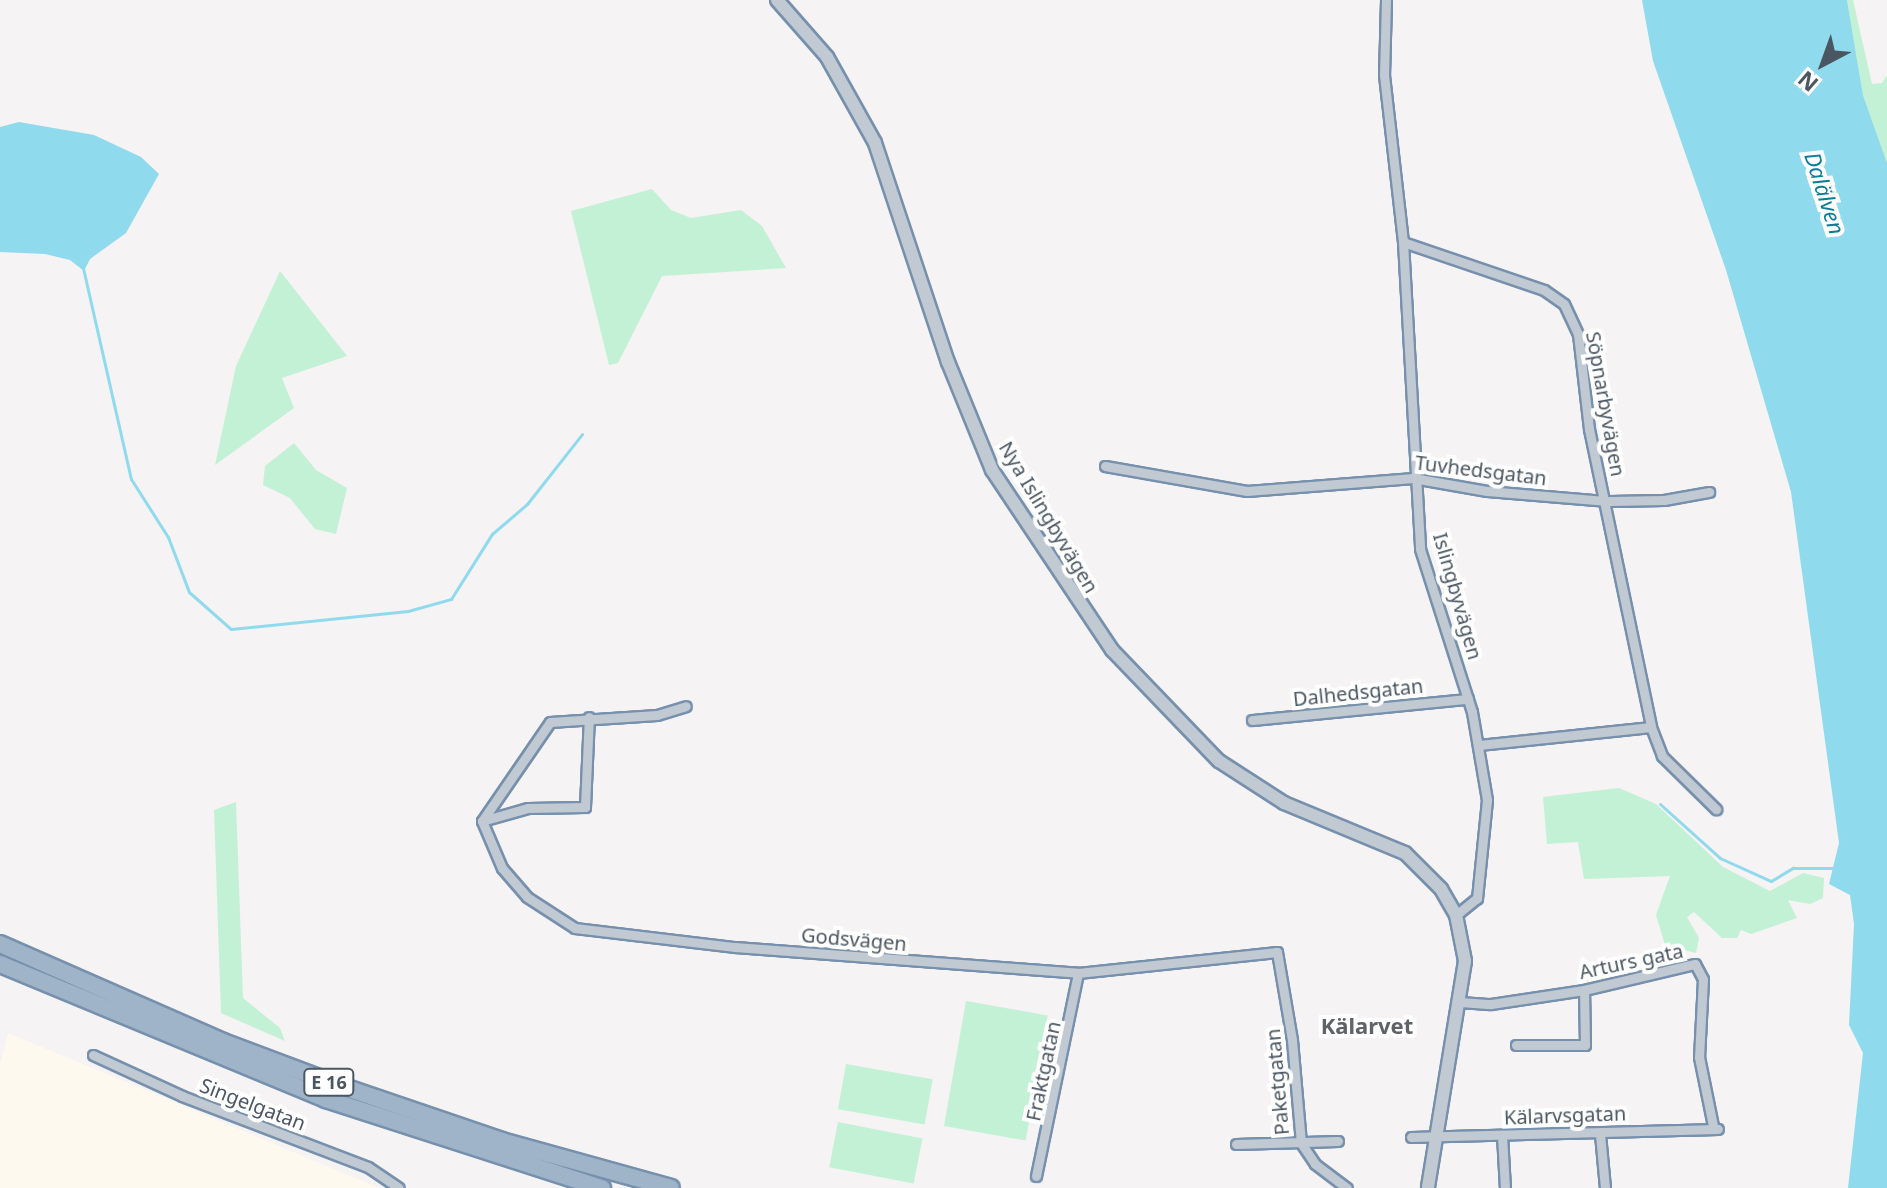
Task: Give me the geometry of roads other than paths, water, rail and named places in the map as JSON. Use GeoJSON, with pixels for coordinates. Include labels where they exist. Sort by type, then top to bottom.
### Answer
{"type":"FeatureCollection","features":[{"type":"Feature","properties":{"kind":"highway","name":"E 16"},"geometry":{"type":"LineString","coordinates":[[0,944],[197,1031],[332,1083],[502,1141],[671,1188]]}},
{"type":"Feature","properties":{"kind":"highway","name":"E 16"},"geometry":{"type":"LineString","coordinates":[[0,964],[326,1099],[602,1188]]}},
{"type":"Feature","properties":{"kind":"street","name":"Nya Islingbyvägen"},"geometry":{"type":"LineString","coordinates":[[777,0],[827,57],[875,143],[948,362],[992,470],[1112,650],[1219,761],[1284,803],[1405,853],[1441,889],[1456,915]]}},
{"type":"Feature","properties":{"kind":"street","name":"Islingbyvägen"},"geometry":{"type":"LineString","coordinates":[[1386,0],[1384,75],[1403,242],[1413,478],[1420,549],[1468,699],[1487,800],[1477,898],[1456,915]]}},
{"type":"Feature","properties":{"kind":"street","name":"Söpnarbyvägen"},"geometry":{"type":"LineString","coordinates":[[1403,242],[1544,290],[1564,304],[1578,334],[1589,429],[1651,727],[1662,756],[1716,809]]}},
{"type":"Feature","properties":{"kind":"street","name":"Tuvhedsgatan"},"geometry":{"type":"LineString","coordinates":[[1105,466],[1247,491],[1413,478],[1487,491],[1605,501],[1664,500],[1709,492]]}},
{"type":"Feature","properties":{"kind":"street","name":"Dalhedsgatan"},"geometry":{"type":"LineString","coordinates":[[1252,720],[1468,699]]}},
{"type":"Feature","properties":{"kind":"street"},"geometry":{"type":"LineString","coordinates":[[482,821],[542,727],[559,718],[657,715],[686,706]]}},
{"type":"Feature","properties":{"kind":"street"},"geometry":{"type":"LineString","coordinates":[[482,821],[528,808],[585,807],[589,717]]}},
{"type":"Feature","properties":{"kind":"street"},"geometry":{"type":"LineString","coordinates":[[1479,745],[1651,727]]}},
{"type":"Feature","properties":{"kind":"street","name":"Godsvägen"},"geometry":{"type":"LineString","coordinates":[[482,821],[502,868],[527,897],[575,928],[735,947],[1078,973],[1277,952]]}},
{"type":"Feature","properties":{"kind":"street"},"geometry":{"type":"LineString","coordinates":[[1428,1188],[1465,961],[1456,915]]}},
{"type":"Feature","properties":{"kind":"street","name":"Paketgatan"},"geometry":{"type":"LineString","coordinates":[[1277,952],[1292,1040],[1301,1143],[1315,1164],[1347,1188]]}},
{"type":"Feature","properties":{"kind":"street","name":"Arturs gata"},"geometry":{"type":"LineString","coordinates":[[1460,1002],[1491,1004],[1584,990],[1695,964],[1703,979],[1699,1057],[1716,1128]]}},
{"type":"Feature","properties":{"kind":"street","name":"Fraktgatan"},"geometry":{"type":"LineString","coordinates":[[1036,1176],[1078,973]]}},
{"type":"Feature","properties":{"kind":"street"},"geometry":{"type":"LineString","coordinates":[[1516,1045],[1585,1045],[1584,990]]}},
{"type":"Feature","properties":{"kind":"street","name":"Singelgatan"},"geometry":{"type":"LineString","coordinates":[[93,1055],[182,1096],[368,1167],[399,1188]]}},
{"type":"Feature","properties":{"kind":"street","name":"Kälarvsgatan"},"geometry":{"type":"LineString","coordinates":[[1411,1137],[1600,1134],[1716,1128]]}},
{"type":"Feature","properties":{"kind":"street"},"geometry":{"type":"LineString","coordinates":[[1600,1134],[1605,1188]]}},
{"type":"Feature","properties":{"kind":"street"},"geometry":{"type":"LineString","coordinates":[[1502,1135],[1505,1188]]}},
{"type":"Feature","properties":{"kind":"street"},"geometry":{"type":"LineString","coordinates":[[1236,1144],[1338,1141]]}},
{"type":"Feature","properties":{"kind":"water","name":"Dalälven"},"geometry":{"type":"Polygon","coordinates":[[[1642,0],[1847,0],[1863,95],[1887,163],[1887,1188],[1848,1188],[1863,1053],[1849,1025],[1854,924],[1850,895],[1829,884],[1839,843],[1791,492],[1726,270],[1653,61],[1642,0]]]}},
{"type":"Feature","properties":{"kind":"water"},"geometry":{"type":"Polygon","coordinates":[[[19,122],[94,135],[141,157],[159,174],[126,233],[90,259],[84,271],[70,260],[45,254],[0,252],[0,127],[19,122]]]}},
{"type":"Feature","properties":{"kind":"waterway"},"geometry":{"type":"LineString","coordinates":[[83,268],[131,479],[168,537],[189,592],[231,629],[408,611],[451,599],[492,534],[527,504],[582,434]]}},
{"type":"Feature","properties":{"kind":"waterway"},"geometry":{"type":"LineString","coordinates":[[1660,804],[1720,858],[1771,881],[1793,868],[1834,868]]}},
{"type":"Feature","properties":{"kind":"district","name":"Kälarvet"},"geometry":{"type":"Point","coordinates":[1367,1026]}}]}
